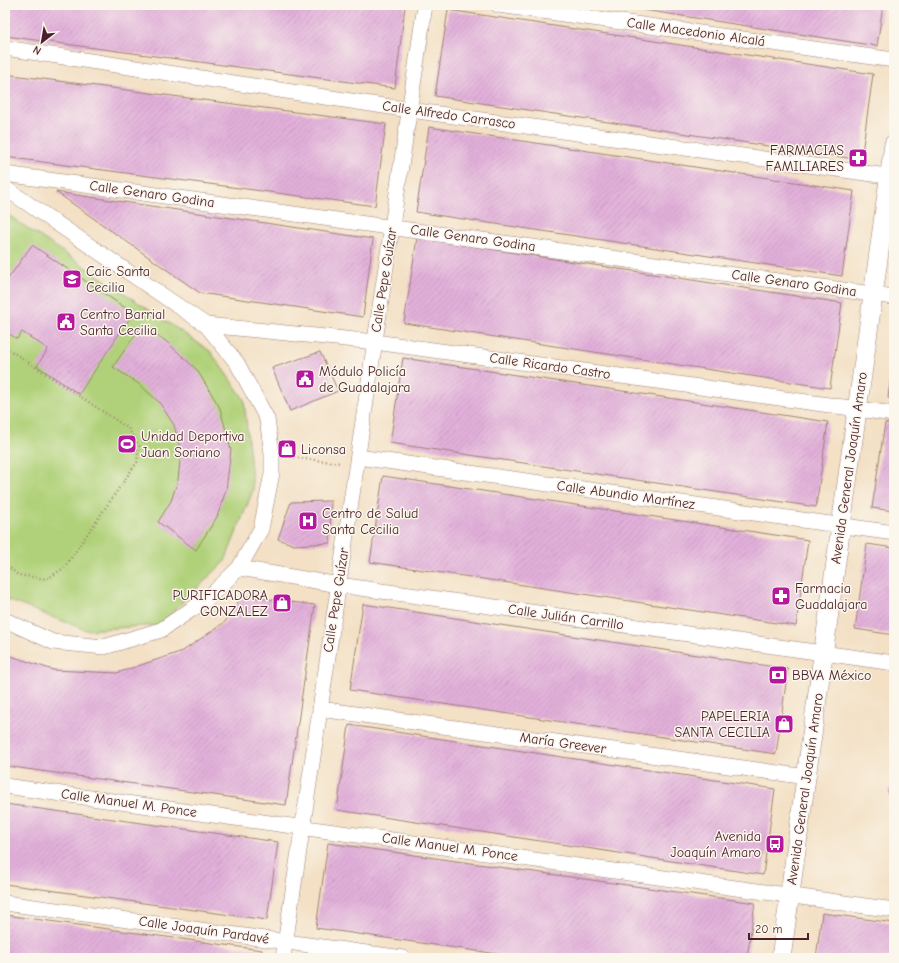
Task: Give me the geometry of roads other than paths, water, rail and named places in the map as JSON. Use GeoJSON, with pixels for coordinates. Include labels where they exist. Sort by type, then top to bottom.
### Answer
{"type":"FeatureCollection","features":[{"type":"Feature","properties":{"kind":"street","name":"Calle Pepe Guízar"},"geometry":{"type":"LineString","coordinates":[[283,958],[425,5]]}},
{"type":"Feature","properties":{"kind":"street","name":"Calle Macedonio Alcalá"},"geometry":{"type":"LineString","coordinates":[[498,5],[894,60]]}},
{"type":"Feature","properties":{"kind":"street","name":"Calle Alfredo Carrasco"},"geometry":{"type":"LineString","coordinates":[[5,48],[410,110],[892,176]]}},
{"type":"Feature","properties":{"kind":"street","name":"Avenida General Joaquín Amaro"},"geometry":{"type":"LineString","coordinates":[[781,958],[873,294],[892,176],[894,144]]}},
{"type":"Feature","properties":{"kind":"street","name":"Calle Genaro Godina"},"geometry":{"type":"LineString","coordinates":[[5,174],[894,297]]}},
{"type":"Feature","properties":{"kind":"street"},"geometry":{"type":"LineString","coordinates":[[5,188],[206,325],[237,363],[267,419],[272,454],[272,473],[261,529],[239,568],[208,599],[161,630],[104,647],[53,642],[5,620]]}},
{"type":"Feature","properties":{"kind":"street","name":"Calle Ricardo Castro"},"geometry":{"type":"LineString","coordinates":[[206,325],[375,342],[894,414]]}},
{"type":"Feature","properties":{"kind":"street","name":"Calle Abundio Martínez"},"geometry":{"type":"LineString","coordinates":[[357,462],[894,532]]}},
{"type":"Feature","properties":{"kind":"street","name":"Calle Julián Carrillo"},"geometry":{"type":"LineString","coordinates":[[239,568],[339,585],[894,663]]}},
{"type":"Feature","properties":{"kind":"street","name":"María Greever"},"geometry":{"type":"LineString","coordinates":[[320,709],[807,777]]}},
{"type":"Feature","properties":{"kind":"street","name":"Calle Manuel M. Ponce"},"geometry":{"type":"LineString","coordinates":[[5,786],[894,910]]}},
{"type":"Feature","properties":{"kind":"street","name":"Calle Joaquín Pardavé"},"geometry":{"type":"LineString","coordinates":[[5,903],[403,958]]}},
{"type":"Feature","properties":{"kind":"place","name":"FARMACIAS FAMILIARES"},"geometry":{"type":"Point","coordinates":[858,158]}},
{"type":"Feature","properties":{"kind":"place","name":"Caic Santa Cecilia"},"geometry":{"type":"Point","coordinates":[72,279]}},
{"type":"Feature","properties":{"kind":"place","name":"Centro Barrial Santa Cecilia"},"geometry":{"type":"Point","coordinates":[66,322]}},
{"type":"Feature","properties":{"kind":"place","name":"Módulo Policía de Guadalajara"},"geometry":{"type":"Point","coordinates":[305,379]}},
{"type":"Feature","properties":{"kind":"place","name":"Unidad Deportiva Juan Soriano"},"geometry":{"type":"Point","coordinates":[127,444]}},
{"type":"Feature","properties":{"kind":"place","name":"Liconsa"},"geometry":{"type":"Point","coordinates":[287,449]}},
{"type":"Feature","properties":{"kind":"place","name":"Centro de Salud Santa Cecilia"},"geometry":{"type":"Point","coordinates":[308,521]}},
{"type":"Feature","properties":{"kind":"place","name":"Farmacia Guadalajara"},"geometry":{"type":"Point","coordinates":[781,596]}},
{"type":"Feature","properties":{"kind":"place","name":"PURIFICADORA GONZALEZ"},"geometry":{"type":"Point","coordinates":[282,603]}},
{"type":"Feature","properties":{"kind":"place","name":"BBVA México"},"geometry":{"type":"Point","coordinates":[778,675]}},
{"type":"Feature","properties":{"kind":"place","name":"PAPELERIA SANTA CECILIA"},"geometry":{"type":"Point","coordinates":[784,724]}},
{"type":"Feature","properties":{"kind":"place","name":"Avenida Joaquín Amaro"},"geometry":{"type":"Point","coordinates":[775,844]}}]}
